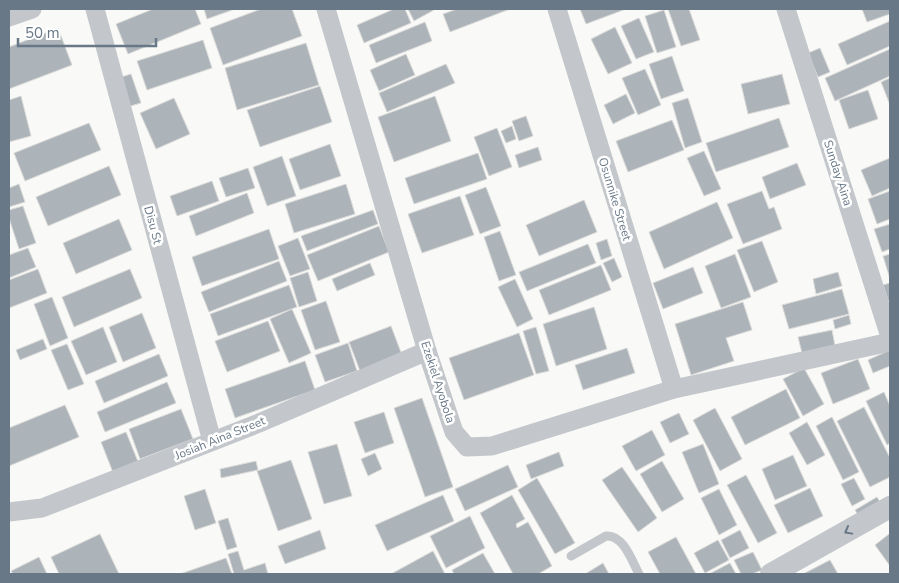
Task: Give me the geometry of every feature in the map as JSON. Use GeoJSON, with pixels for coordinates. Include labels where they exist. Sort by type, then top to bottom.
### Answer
{"type":"FeatureCollection","features":[{"type":"Feature","properties":{"kind":"street"},"geometry":{"type":"LineString","coordinates":[[9,17],[32,9]]}},
{"type":"Feature","properties":{"kind":"street","name":"Disu St"},"geometry":{"type":"LineString","coordinates":[[95,9],[212,441]]}},
{"type":"Feature","properties":{"kind":"street","name":"Ezekiel Ayobola"},"geometry":{"type":"LineString","coordinates":[[326,9],[427,351],[454,432],[467,448],[492,446],[674,389],[890,342]]}},
{"type":"Feature","properties":{"kind":"street","name":"Osunnike Street"},"geometry":{"type":"LineString","coordinates":[[557,9],[674,389]]}},
{"type":"Feature","properties":{"kind":"street","name":"Sunday Aina"},"geometry":{"type":"LineString","coordinates":[[786,9],[890,337]]}},
{"type":"Feature","properties":{"kind":"street","name":"Josiah Aina Street"},"geometry":{"type":"LineString","coordinates":[[9,512],[42,508],[212,441],[427,351]]}},
{"type":"Feature","properties":{"kind":"street"},"geometry":{"type":"LineString","coordinates":[[771,574],[890,507]]}},
{"type":"Feature","properties":{"kind":"lane"},"geometry":{"type":"LineString","coordinates":[[571,556],[606,536],[612,536],[617,538],[622,544],[639,574]]}},
{"type":"Feature","properties":{"kind":"building"},"geometry":{"type":"Polygon","coordinates":[[[153,9],[195,9],[201,24],[128,54],[116,24],[153,9]]]}},
{"type":"Feature","properties":{"kind":"building"},"geometry":{"type":"Polygon","coordinates":[[[204,9],[235,9],[207,19],[204,9]]]}},
{"type":"Feature","properties":{"kind":"building"},"geometry":{"type":"Polygon","coordinates":[[[261,9],[292,9],[302,36],[223,65],[210,28],[261,9]]]}},
{"type":"Feature","properties":{"kind":"building"},"geometry":{"type":"Polygon","coordinates":[[[394,9],[405,9],[411,23],[364,43],[357,25],[394,9]]]}},
{"type":"Feature","properties":{"kind":"building"},"geometry":{"type":"Polygon","coordinates":[[[408,9],[433,9],[434,10],[414,21],[408,9]]]}},
{"type":"Feature","properties":{"kind":"building"},"geometry":{"type":"Polygon","coordinates":[[[457,9],[510,9],[450,32],[443,14],[457,9]]]}},
{"type":"Feature","properties":{"kind":"building"},"geometry":{"type":"Polygon","coordinates":[[[580,9],[626,9],[586,24],[580,9]]]}},
{"type":"Feature","properties":{"kind":"building"},"geometry":{"type":"Polygon","coordinates":[[[668,9],[689,9],[700,40],[681,46],[668,9]]]}},
{"type":"Feature","properties":{"kind":"building"},"geometry":{"type":"Polygon","coordinates":[[[862,9],[890,9],[890,14],[867,22],[862,9]]]}},
{"type":"Feature","properties":{"kind":"building"},"geometry":{"type":"Polygon","coordinates":[[[664,10],[676,47],[657,53],[645,16],[664,10]]]}},
{"type":"Feature","properties":{"kind":"building"},"geometry":{"type":"Polygon","coordinates":[[[639,18],[654,52],[636,59],[621,26],[639,18]]]}},
{"type":"Feature","properties":{"kind":"building"},"geometry":{"type":"Polygon","coordinates":[[[890,21],[890,46],[847,65],[838,44],[890,21]]]}},
{"type":"Feature","properties":{"kind":"building"},"geometry":{"type":"Polygon","coordinates":[[[425,22],[432,41],[376,63],[369,45],[425,22]]]}},
{"type":"Feature","properties":{"kind":"building"},"geometry":{"type":"Polygon","coordinates":[[[615,27],[632,63],[608,74],[591,39],[615,27]]]}},
{"type":"Feature","properties":{"kind":"building"},"geometry":{"type":"Polygon","coordinates":[[[58,28],[72,65],[9,89],[9,47],[58,28]]]}},
{"type":"Feature","properties":{"kind":"building"},"geometry":{"type":"Polygon","coordinates":[[[203,40],[212,68],[147,90],[137,61],[203,40]]]}},
{"type":"Feature","properties":{"kind":"building"},"geometry":{"type":"Polygon","coordinates":[[[306,43],[319,85],[237,110],[225,68],[306,43]]]}},
{"type":"Feature","properties":{"kind":"building"},"geometry":{"type":"Polygon","coordinates":[[[820,48],[830,72],[818,77],[808,53],[820,48]]]}},
{"type":"Feature","properties":{"kind":"building"},"geometry":{"type":"Polygon","coordinates":[[[890,49],[890,76],[835,101],[825,78],[890,49]]]}},
{"type":"Feature","properties":{"kind":"building"},"geometry":{"type":"Polygon","coordinates":[[[406,54],[415,75],[379,91],[370,70],[406,54]]]}},
{"type":"Feature","properties":{"kind":"building"},"geometry":{"type":"Polygon","coordinates":[[[672,56],[684,91],[661,99],[649,64],[672,56]]]}},
{"type":"Feature","properties":{"kind":"building"},"geometry":{"type":"Polygon","coordinates":[[[446,64],[455,83],[387,112],[379,93],[446,64]]]}},
{"type":"Feature","properties":{"kind":"building"},"geometry":{"type":"Polygon","coordinates":[[[645,69],[661,105],[638,115],[622,78],[645,69]]]}},
{"type":"Feature","properties":{"kind":"building"},"geometry":{"type":"Polygon","coordinates":[[[131,74],[141,103],[127,107],[118,78],[131,74]]]}},
{"type":"Feature","properties":{"kind":"building"},"geometry":{"type":"Polygon","coordinates":[[[782,74],[790,104],[748,114],[741,84],[782,74]]]}},
{"type":"Feature","properties":{"kind":"building"},"geometry":{"type":"Polygon","coordinates":[[[890,78],[890,105],[881,82],[890,78]]]}},
{"type":"Feature","properties":{"kind":"building"},"geometry":{"type":"Polygon","coordinates":[[[320,86],[332,122],[260,147],[247,110],[320,86]]]}},
{"type":"Feature","properties":{"kind":"building"},"geometry":{"type":"Polygon","coordinates":[[[868,90],[878,119],[849,129],[839,100],[868,90]]]}},
{"type":"Feature","properties":{"kind":"building"},"geometry":{"type":"Polygon","coordinates":[[[626,94],[635,113],[613,124],[604,105],[626,94]]]}},
{"type":"Feature","properties":{"kind":"building"},"geometry":{"type":"Polygon","coordinates":[[[21,96],[31,136],[9,142],[9,100],[21,96]]]}},
{"type":"Feature","properties":{"kind":"building"},"geometry":{"type":"Polygon","coordinates":[[[435,96],[451,141],[394,162],[378,117],[435,96]]]}},
{"type":"Feature","properties":{"kind":"building"},"geometry":{"type":"Polygon","coordinates":[[[174,98],[190,134],[156,149],[140,113],[174,98]]]}},
{"type":"Feature","properties":{"kind":"building"},"geometry":{"type":"Polygon","coordinates":[[[688,98],[702,142],[685,148],[672,103],[688,98]]]}},
{"type":"Feature","properties":{"kind":"building"},"geometry":{"type":"Polygon","coordinates":[[[526,116],[533,136],[519,141],[512,121],[526,116]]]}},
{"type":"Feature","properties":{"kind":"building"},"geometry":{"type":"Polygon","coordinates":[[[779,118],[789,147],[716,172],[706,143],[779,118]]]}},
{"type":"Feature","properties":{"kind":"building"},"geometry":{"type":"Polygon","coordinates":[[[672,120],[684,150],[628,172],[616,141],[672,120]]]}},
{"type":"Feature","properties":{"kind":"building"},"geometry":{"type":"Polygon","coordinates":[[[89,123],[101,150],[25,181],[14,153],[89,123]]]}},
{"type":"Feature","properties":{"kind":"building"},"geometry":{"type":"Polygon","coordinates":[[[512,126],[516,139],[506,143],[501,131],[512,126]]]}},
{"type":"Feature","properties":{"kind":"building"},"geometry":{"type":"Polygon","coordinates":[[[497,128],[512,167],[489,176],[474,137],[497,128]]]}},
{"type":"Feature","properties":{"kind":"building"},"geometry":{"type":"Polygon","coordinates":[[[330,144],[341,176],[300,190],[289,159],[330,144]]]}},
{"type":"Feature","properties":{"kind":"building"},"geometry":{"type":"Polygon","coordinates":[[[538,147],[542,160],[519,168],[515,155],[538,147]]]}},
{"type":"Feature","properties":{"kind":"building"},"geometry":{"type":"Polygon","coordinates":[[[704,151],[721,189],[704,196],[687,158],[704,151]]]}},
{"type":"Feature","properties":{"kind":"building"},"geometry":{"type":"Polygon","coordinates":[[[478,153],[487,179],[414,204],[405,178],[478,153]]]}},
{"type":"Feature","properties":{"kind":"building"},"geometry":{"type":"Polygon","coordinates":[[[282,156],[296,196],[267,206],[253,167],[282,156]]]}},
{"type":"Feature","properties":{"kind":"building"},"geometry":{"type":"Polygon","coordinates":[[[890,158],[890,188],[872,196],[861,170],[890,158]]]}},
{"type":"Feature","properties":{"kind":"building"},"geometry":{"type":"Polygon","coordinates":[[[797,163],[806,185],[770,199],[762,177],[797,163]]]}},
{"type":"Feature","properties":{"kind":"building"},"geometry":{"type":"Polygon","coordinates":[[[109,166],[121,195],[48,226],[36,197],[109,166]]]}},
{"type":"Feature","properties":{"kind":"building"},"geometry":{"type":"Polygon","coordinates":[[[248,168],[255,188],[226,197],[219,178],[248,168]]]}},
{"type":"Feature","properties":{"kind":"building"},"geometry":{"type":"Polygon","coordinates":[[[212,181],[219,201],[177,216],[170,196],[212,181]]]}},
{"type":"Feature","properties":{"kind":"building"},"geometry":{"type":"Polygon","coordinates":[[[19,184],[25,202],[9,207],[9,188],[19,184]]]}},
{"type":"Feature","properties":{"kind":"building"},"geometry":{"type":"Polygon","coordinates":[[[346,184],[355,214],[294,233],[285,204],[346,184]]]}},
{"type":"Feature","properties":{"kind":"building"},"geometry":{"type":"Polygon","coordinates":[[[486,187],[501,226],[480,234],[465,195],[486,187]]]}},
{"type":"Feature","properties":{"kind":"building"},"geometry":{"type":"Polygon","coordinates":[[[762,191],[769,209],[774,207],[782,229],[743,244],[727,204],[762,191]]]}},
{"type":"Feature","properties":{"kind":"building"},"geometry":{"type":"Polygon","coordinates":[[[890,191],[890,219],[877,224],[868,199],[890,191]]]}},
{"type":"Feature","properties":{"kind":"building"},"geometry":{"type":"Polygon","coordinates":[[[247,193],[254,213],[196,236],[189,216],[247,193]]]}},
{"type":"Feature","properties":{"kind":"building"},"geometry":{"type":"Polygon","coordinates":[[[460,196],[474,235],[422,253],[408,214],[460,196]]]}},
{"type":"Feature","properties":{"kind":"building"},"geometry":{"type":"Polygon","coordinates":[[[584,200],[597,232],[539,256],[526,225],[584,200]]]}},
{"type":"Feature","properties":{"kind":"building"},"geometry":{"type":"Polygon","coordinates":[[[717,202],[733,238],[664,269],[649,232],[717,202]]]}},
{"type":"Feature","properties":{"kind":"building"},"geometry":{"type":"Polygon","coordinates":[[[23,206],[36,243],[19,249],[9,218],[9,210],[23,206]]]}},
{"type":"Feature","properties":{"kind":"building"},"geometry":{"type":"Polygon","coordinates":[[[373,210],[378,224],[307,251],[301,236],[373,210]]]}},
{"type":"Feature","properties":{"kind":"building"},"geometry":{"type":"Polygon","coordinates":[[[119,219],[132,250],[76,274],[63,243],[119,219]]]}},
{"type":"Feature","properties":{"kind":"building"},"geometry":{"type":"Polygon","coordinates":[[[890,224],[890,249],[882,252],[874,229],[890,224]]]}},
{"type":"Feature","properties":{"kind":"building"},"geometry":{"type":"Polygon","coordinates":[[[379,226],[389,252],[318,281],[307,255],[379,226]]]}},
{"type":"Feature","properties":{"kind":"building"},"geometry":{"type":"Polygon","coordinates":[[[269,229],[279,259],[202,286],[192,257],[269,229]]]}},
{"type":"Feature","properties":{"kind":"building"},"geometry":{"type":"Polygon","coordinates":[[[500,231],[516,275],[499,281],[484,237],[500,231]]]}},
{"type":"Feature","properties":{"kind":"building"},"geometry":{"type":"Polygon","coordinates":[[[298,238],[310,269],[290,276],[278,246],[298,238]]]}},
{"type":"Feature","properties":{"kind":"building"},"geometry":{"type":"Polygon","coordinates":[[[607,239],[612,256],[601,260],[596,243],[607,239]]]}},
{"type":"Feature","properties":{"kind":"building"},"geometry":{"type":"Polygon","coordinates":[[[762,241],[778,282],[754,292],[737,250],[762,241]]]}},
{"type":"Feature","properties":{"kind":"building"},"geometry":{"type":"Polygon","coordinates":[[[588,244],[596,263],[527,291],[519,272],[588,244]]]}},
{"type":"Feature","properties":{"kind":"building"},"geometry":{"type":"Polygon","coordinates":[[[28,248],[36,267],[9,278],[9,255],[28,248]]]}},
{"type":"Feature","properties":{"kind":"building"},"geometry":{"type":"Polygon","coordinates":[[[735,254],[751,297],[721,308],[705,266],[735,254]]]}},
{"type":"Feature","properties":{"kind":"building"},"geometry":{"type":"Polygon","coordinates":[[[890,254],[890,279],[883,256],[890,254]]]}},
{"type":"Feature","properties":{"kind":"building"},"geometry":{"type":"Polygon","coordinates":[[[614,258],[622,277],[612,282],[603,263],[614,258]]]}},
{"type":"Feature","properties":{"kind":"building"},"geometry":{"type":"Polygon","coordinates":[[[279,261],[287,281],[209,312],[201,292],[279,261]]]}},
{"type":"Feature","properties":{"kind":"building"},"geometry":{"type":"Polygon","coordinates":[[[370,263],[375,275],[337,291],[332,279],[370,263]]]}},
{"type":"Feature","properties":{"kind":"building"},"geometry":{"type":"Polygon","coordinates":[[[601,265],[611,290],[549,315],[539,290],[601,265]]]}},
{"type":"Feature","properties":{"kind":"building"},"geometry":{"type":"Polygon","coordinates":[[[693,267],[703,293],[663,309],[653,283],[693,267]]]}},
{"type":"Feature","properties":{"kind":"building"},"geometry":{"type":"Polygon","coordinates":[[[38,269],[47,293],[9,308],[9,280],[38,269]]]}},
{"type":"Feature","properties":{"kind":"building"},"geometry":{"type":"Polygon","coordinates":[[[130,269],[142,298],[74,327],[62,297],[130,269]]]}},
{"type":"Feature","properties":{"kind":"building"},"geometry":{"type":"Polygon","coordinates":[[[308,272],[317,301],[299,307],[290,278],[308,272]]]}},
{"type":"Feature","properties":{"kind":"building"},"geometry":{"type":"Polygon","coordinates":[[[838,272],[842,286],[816,294],[813,279],[838,272]]]}},
{"type":"Feature","properties":{"kind":"building"},"geometry":{"type":"Polygon","coordinates":[[[515,279],[533,319],[517,327],[498,287],[515,279]]]}},
{"type":"Feature","properties":{"kind":"building"},"geometry":{"type":"Polygon","coordinates":[[[890,283],[890,306],[883,285],[890,283]]]}},
{"type":"Feature","properties":{"kind":"building"},"geometry":{"type":"Polygon","coordinates":[[[289,285],[297,307],[218,336],[210,314],[289,285]]]}},
{"type":"Feature","properties":{"kind":"building"},"geometry":{"type":"Polygon","coordinates":[[[842,289],[849,314],[789,329],[782,305],[842,289]]]}},
{"type":"Feature","properties":{"kind":"building"},"geometry":{"type":"Polygon","coordinates":[[[52,297],[68,338],[50,346],[34,304],[52,297]]]}},
{"type":"Feature","properties":{"kind":"building"},"geometry":{"type":"Polygon","coordinates":[[[326,301],[340,342],[315,350],[301,310],[326,301]]]}},
{"type":"Feature","properties":{"kind":"building"},"geometry":{"type":"Polygon","coordinates":[[[743,302],[752,330],[726,338],[734,361],[691,375],[675,324],[743,302]]]}},
{"type":"Feature","properties":{"kind":"building"},"geometry":{"type":"Polygon","coordinates":[[[594,307],[607,349],[556,366],[543,324],[594,307]]]}},
{"type":"Feature","properties":{"kind":"building"},"geometry":{"type":"Polygon","coordinates":[[[292,309],[311,353],[289,363],[270,319],[292,309]]]}},
{"type":"Feature","properties":{"kind":"building"},"geometry":{"type":"Polygon","coordinates":[[[142,313],[156,348],[123,362],[109,327],[142,313]]]}},
{"type":"Feature","properties":{"kind":"building"},"geometry":{"type":"Polygon","coordinates":[[[849,315],[851,324],[835,329],[833,320],[849,315]]]}},
{"type":"Feature","properties":{"kind":"building"},"geometry":{"type":"Polygon","coordinates":[[[268,321],[280,351],[227,372],[215,341],[268,321]]]}},
{"type":"Feature","properties":{"kind":"building"},"geometry":{"type":"Polygon","coordinates":[[[391,326],[402,355],[360,371],[349,342],[391,326]]]}},
{"type":"Feature","properties":{"kind":"building"},"geometry":{"type":"Polygon","coordinates":[[[103,327],[117,362],[86,375],[71,341],[103,327]]]}},
{"type":"Feature","properties":{"kind":"building"},"geometry":{"type":"Polygon","coordinates":[[[536,327],[549,371],[536,374],[523,331],[536,327]]]}},
{"type":"Feature","properties":{"kind":"building"},"geometry":{"type":"Polygon","coordinates":[[[832,330],[835,346],[802,353],[798,337],[832,330]]]}},
{"type":"Feature","properties":{"kind":"building"},"geometry":{"type":"Polygon","coordinates":[[[519,333],[534,375],[464,400],[449,358],[519,333]]]}},
{"type":"Feature","properties":{"kind":"building"},"geometry":{"type":"Polygon","coordinates":[[[43,339],[47,349],[20,360],[16,350],[43,339]]]}},
{"type":"Feature","properties":{"kind":"building"},"geometry":{"type":"Polygon","coordinates":[[[348,343],[357,371],[325,382],[315,355],[348,343]]]}},
{"type":"Feature","properties":{"kind":"building"},"geometry":{"type":"Polygon","coordinates":[[[67,344],[84,384],[68,390],[51,350],[67,344]]]}},
{"type":"Feature","properties":{"kind":"building"},"geometry":{"type":"Polygon","coordinates":[[[627,348],[635,373],[583,390],[575,365],[627,348]]]}},
{"type":"Feature","properties":{"kind":"building"},"geometry":{"type":"Polygon","coordinates":[[[890,350],[890,366],[873,373],[868,360],[890,350]]]}},
{"type":"Feature","properties":{"kind":"building"},"geometry":{"type":"Polygon","coordinates":[[[159,354],[168,376],[104,403],[95,381],[159,354]]]}},
{"type":"Feature","properties":{"kind":"building"},"geometry":{"type":"Polygon","coordinates":[[[858,359],[870,389],[833,404],[821,373],[858,359]]]}},
{"type":"Feature","properties":{"kind":"building"},"geometry":{"type":"Polygon","coordinates":[[[305,361],[315,390],[235,418],[225,389],[305,361]]]}},
{"type":"Feature","properties":{"kind":"building"},"geometry":{"type":"Polygon","coordinates":[[[804,368],[824,404],[803,416],[783,379],[804,368]]]}},
{"type":"Feature","properties":{"kind":"building"},"geometry":{"type":"Polygon","coordinates":[[[167,382],[176,403],[105,432],[97,412],[167,382]]]}},
{"type":"Feature","properties":{"kind":"building"},"geometry":{"type":"Polygon","coordinates":[[[786,389],[800,418],[745,445],[731,417],[786,389]]]}},
{"type":"Feature","properties":{"kind":"building"},"geometry":{"type":"Polygon","coordinates":[[[884,392],[890,406],[890,443],[887,445],[866,401],[884,392]]]}},
{"type":"Feature","properties":{"kind":"building"},"geometry":{"type":"Polygon","coordinates":[[[422,398],[453,487],[425,497],[394,408],[422,398]]]}},
{"type":"Feature","properties":{"kind":"building"},"geometry":{"type":"Polygon","coordinates":[[[65,405],[79,437],[9,466],[9,428],[65,405]]]}},
{"type":"Feature","properties":{"kind":"building"},"geometry":{"type":"Polygon","coordinates":[[[864,407],[890,458],[890,477],[870,487],[837,421],[864,407]]]}},
{"type":"Feature","properties":{"kind":"building"},"geometry":{"type":"Polygon","coordinates":[[[715,408],[742,459],[720,471],[693,420],[715,408]]]}},
{"type":"Feature","properties":{"kind":"building"},"geometry":{"type":"Polygon","coordinates":[[[181,409],[193,439],[140,459],[129,429],[181,409]]]}},
{"type":"Feature","properties":{"kind":"building"},"geometry":{"type":"Polygon","coordinates":[[[384,412],[394,443],[365,453],[354,422],[384,412]]]}},
{"type":"Feature","properties":{"kind":"building"},"geometry":{"type":"Polygon","coordinates":[[[679,413],[689,434],[670,443],[660,422],[679,413]]]}},
{"type":"Feature","properties":{"kind":"building"},"geometry":{"type":"Polygon","coordinates":[[[832,417],[859,472],[843,480],[816,426],[832,417]]]}},
{"type":"Feature","properties":{"kind":"building"},"geometry":{"type":"Polygon","coordinates":[[[807,422],[825,455],[807,465],[789,433],[807,422]]]}},
{"type":"Feature","properties":{"kind":"building"},"geometry":{"type":"Polygon","coordinates":[[[652,430],[665,455],[636,471],[622,446],[652,430]]]}},
{"type":"Feature","properties":{"kind":"building"},"geometry":{"type":"Polygon","coordinates":[[[126,432],[139,464],[114,475],[101,442],[126,432]]]}},
{"type":"Feature","properties":{"kind":"building"},"geometry":{"type":"Polygon","coordinates":[[[337,444],[352,496],[324,504],[308,452],[337,444]]]}},
{"type":"Feature","properties":{"kind":"building"},"geometry":{"type":"Polygon","coordinates":[[[703,444],[719,484],[699,493],[682,452],[703,444]]]}},
{"type":"Feature","properties":{"kind":"building"},"geometry":{"type":"Polygon","coordinates":[[[559,452],[564,466],[531,479],[526,465],[559,452]]]}},
{"type":"Feature","properties":{"kind":"building"},"geometry":{"type":"Polygon","coordinates":[[[375,453],[382,469],[368,476],[361,459],[375,453]]]}},
{"type":"Feature","properties":{"kind":"building"},"geometry":{"type":"Polygon","coordinates":[[[793,455],[807,486],[775,500],[762,469],[793,455]]]}},
{"type":"Feature","properties":{"kind":"building"},"geometry":{"type":"Polygon","coordinates":[[[291,460],[312,519],[278,531],[257,471],[291,460]]]}},
{"type":"Feature","properties":{"kind":"building"},"geometry":{"type":"Polygon","coordinates":[[[256,461],[258,470],[221,478],[220,469],[256,461]]]}},
{"type":"Feature","properties":{"kind":"building"},"geometry":{"type":"Polygon","coordinates":[[[662,461],[684,499],[662,512],[640,474],[662,461]]]}},
{"type":"Feature","properties":{"kind":"building"},"geometry":{"type":"Polygon","coordinates":[[[508,465],[518,487],[465,511],[455,489],[508,465]]]}},
{"type":"Feature","properties":{"kind":"building"},"geometry":{"type":"Polygon","coordinates":[[[622,467],[657,518],[638,532],[602,480],[622,467]]]}},
{"type":"Feature","properties":{"kind":"building"},"geometry":{"type":"Polygon","coordinates":[[[746,475],[777,533],[758,543],[727,485],[746,475]]]}},
{"type":"Feature","properties":{"kind":"building"},"geometry":{"type":"Polygon","coordinates":[[[537,478],[575,543],[555,554],[518,490],[537,478]]]}},
{"type":"Feature","properties":{"kind":"building"},"geometry":{"type":"Polygon","coordinates":[[[854,478],[865,499],[852,506],[841,484],[854,478]]]}},
{"type":"Feature","properties":{"kind":"building"},"geometry":{"type":"Polygon","coordinates":[[[810,488],[823,516],[788,533],[774,505],[810,488]]]}},
{"type":"Feature","properties":{"kind":"building"},"geometry":{"type":"Polygon","coordinates":[[[205,489],[216,523],[195,530],[184,496],[205,489]]]}},
{"type":"Feature","properties":{"kind":"building"},"geometry":{"type":"Polygon","coordinates":[[[719,489],[737,525],[719,535],[701,498],[719,489]]]}},
{"type":"Feature","properties":{"kind":"building"},"geometry":{"type":"Polygon","coordinates":[[[443,495],[454,521],[387,551],[375,525],[443,495]]]}},
{"type":"Feature","properties":{"kind":"building"},"geometry":{"type":"Polygon","coordinates":[[[512,495],[525,519],[516,524],[517,528],[528,522],[552,566],[538,574],[513,574],[480,513],[512,495]]]}},
{"type":"Feature","properties":{"kind":"building"},"geometry":{"type":"Polygon","coordinates":[[[877,497],[883,507],[861,520],[855,510],[877,497]]]}},
{"type":"Feature","properties":{"kind":"building"},"geometry":{"type":"Polygon","coordinates":[[[470,516],[485,548],[446,568],[430,536],[470,516]]]}},
{"type":"Feature","properties":{"kind":"building"},"geometry":{"type":"Polygon","coordinates":[[[228,518],[237,547],[227,550],[218,521],[228,518]]]}},
{"type":"Feature","properties":{"kind":"building"},"geometry":{"type":"Polygon","coordinates":[[[320,530],[326,549],[285,564],[278,546],[320,530]]]}},
{"type":"Feature","properties":{"kind":"building"},"geometry":{"type":"Polygon","coordinates":[[[740,530],[749,548],[730,558],[721,540],[740,530]]]}},
{"type":"Feature","properties":{"kind":"building"},"geometry":{"type":"Polygon","coordinates":[[[100,534],[119,574],[59,574],[51,557],[100,534]]]}},
{"type":"Feature","properties":{"kind":"building"},"geometry":{"type":"Polygon","coordinates":[[[890,535],[890,566],[875,545],[890,535]]]}},
{"type":"Feature","properties":{"kind":"building"},"geometry":{"type":"Polygon","coordinates":[[[676,537],[696,574],[660,574],[648,552],[676,537]]]}},
{"type":"Feature","properties":{"kind":"building"},"geometry":{"type":"Polygon","coordinates":[[[718,540],[729,560],[705,573],[694,553],[718,540]]]}},
{"type":"Feature","properties":{"kind":"building"},"geometry":{"type":"Polygon","coordinates":[[[238,551],[244,570],[265,563],[268,574],[234,574],[228,554],[238,551]]]}},
{"type":"Feature","properties":{"kind":"building"},"geometry":{"type":"Polygon","coordinates":[[[433,551],[445,574],[391,574],[433,551]]]}},
{"type":"Feature","properties":{"kind":"building"},"geometry":{"type":"Polygon","coordinates":[[[753,552],[762,570],[752,574],[741,574],[734,560],[753,552]]]}},
{"type":"Feature","properties":{"kind":"building"},"geometry":{"type":"Polygon","coordinates":[[[483,553],[495,574],[454,574],[452,570],[483,553]]]}},
{"type":"Feature","properties":{"kind":"building"},"geometry":{"type":"Polygon","coordinates":[[[39,557],[47,574],[13,574],[11,571],[39,557]]]}},
{"type":"Feature","properties":{"kind":"building"},"geometry":{"type":"Polygon","coordinates":[[[226,558],[232,574],[180,574],[226,558]]]}},
{"type":"Feature","properties":{"kind":"building"},"geometry":{"type":"Polygon","coordinates":[[[830,560],[838,574],[803,574],[830,560]]]}},
{"type":"Feature","properties":{"kind":"building"},"geometry":{"type":"Polygon","coordinates":[[[603,563],[609,574],[585,574],[603,563]]]}},
{"type":"Feature","properties":{"kind":"building"},"geometry":{"type":"Polygon","coordinates":[[[730,563],[736,574],[709,574],[730,563]]]}}]}
